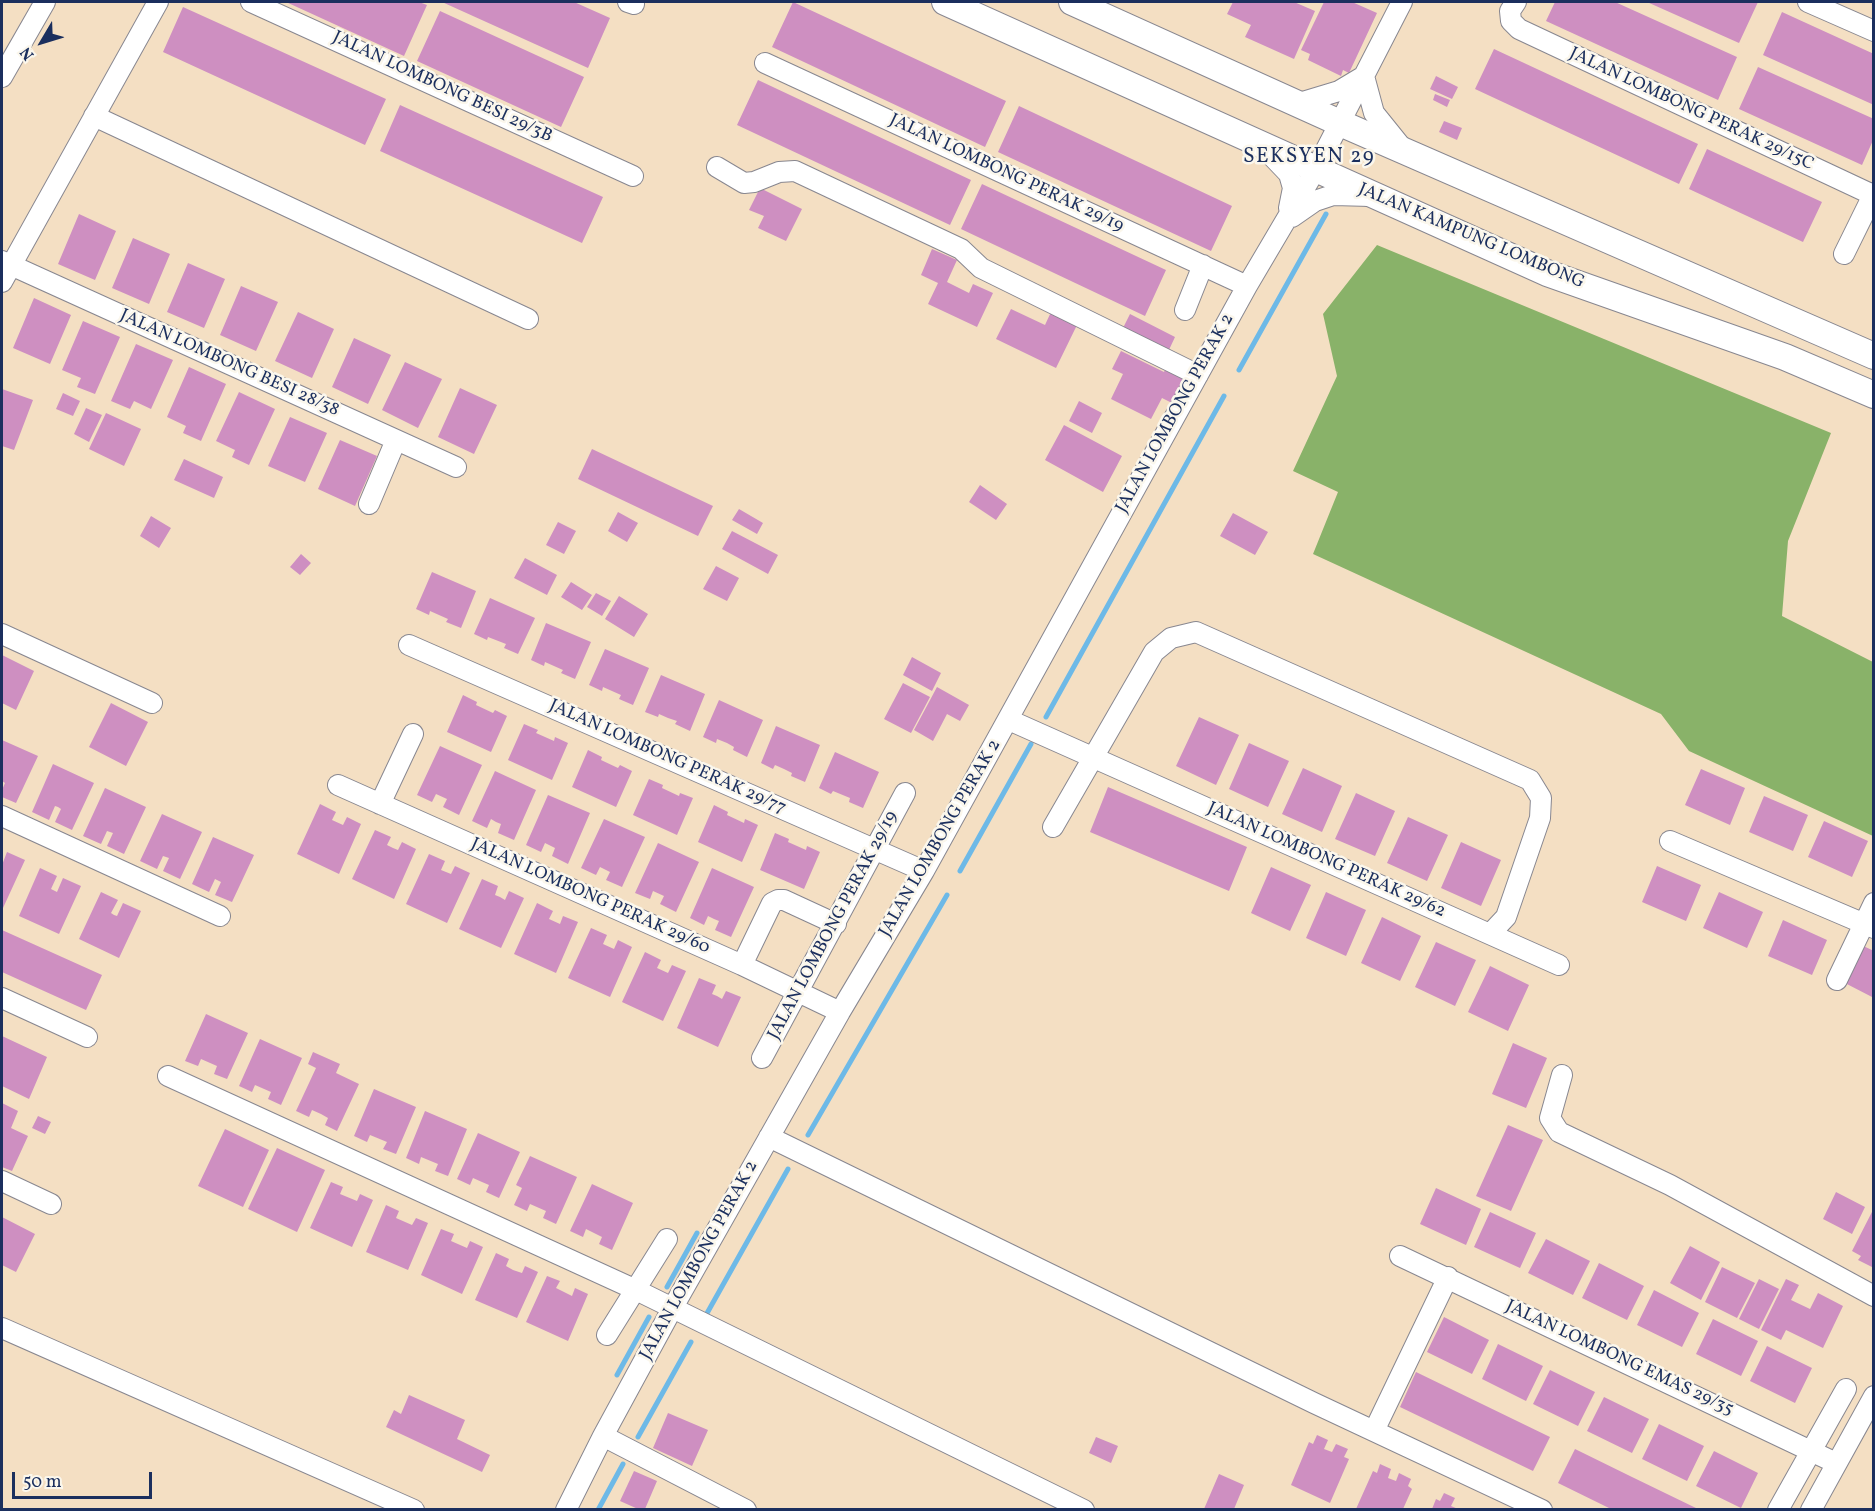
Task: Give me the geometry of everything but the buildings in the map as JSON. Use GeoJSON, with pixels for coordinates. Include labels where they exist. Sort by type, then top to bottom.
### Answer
{"type":"FeatureCollection","features":[{"type":"Feature","properties":{"kind":"street"},"geometry":{"type":"LineString","coordinates":[[2,77],[45,2]]}},
{"type":"Feature","properties":{"kind":"street"},"geometry":{"type":"LineString","coordinates":[[5,269],[158,2]]}},
{"type":"Feature","properties":{"kind":"street","name":"JALAN LOMBONG BESI 29/3B"},"geometry":{"type":"LineString","coordinates":[[251,2],[633,176]]}},
{"type":"Feature","properties":{"kind":"street","name":"JALAN KAMPUNG LOMBONG"},"geometry":{"type":"LineString","coordinates":[[945,2],[1547,273],[1785,357],[1874,394]]}},
{"type":"Feature","properties":{"kind":"street"},"geometry":{"type":"LineString","coordinates":[[1072,2],[1296,104],[1874,356]]}},
{"type":"Feature","properties":{"kind":"street","name":"JALAN LOMBONG PERAK 2"},"geometry":{"type":"LineString","coordinates":[[566,1509],[672,1309],[840,1012],[924,871],[1246,286],[1316,169],[1402,2]]}},
{"type":"Feature","properties":{"kind":"street","name":"JALAN LOMBONG PERAK 29/15C"},"geometry":{"type":"LineString","coordinates":[[1516,2],[1510,11],[1511,21],[1519,29],[1873,194]]}},
{"type":"Feature","properties":{"kind":"street"},"geometry":{"type":"LineString","coordinates":[[1808,2],[1874,31]]}},
{"type":"Feature","properties":{"kind":"street","name":"JALAN LOMBONG PERAK 29/19"},"geometry":{"type":"LineString","coordinates":[[765,63],[1246,286]]}},
{"type":"Feature","properties":{"kind":"street"},"geometry":{"type":"LineString","coordinates":[[1296,104],[1340,91],[1364,76],[1374,113],[1404,151]]}},
{"type":"Feature","properties":{"kind":"street"},"geometry":{"type":"LineString","coordinates":[[94,116],[528,319]]}},
{"type":"Feature","properties":{"kind":"street"},"geometry":{"type":"LineString","coordinates":[[1259,143],[1289,174],[1293,188],[1287,220]]}},
{"type":"Feature","properties":{"kind":"street"},"geometry":{"type":"LineString","coordinates":[[717,167],[744,183],[754,182],[779,172],[795,171],[961,249],[981,268],[1198,375]]}},
{"type":"Feature","properties":{"kind":"street"},"geometry":{"type":"LineString","coordinates":[[1845,254],[1873,194]]}},
{"type":"Feature","properties":{"kind":"street"},"geometry":{"type":"LineString","coordinates":[[1287,220],[1315,201],[1333,195],[1373,196]]}},
{"type":"Feature","properties":{"kind":"street"},"geometry":{"type":"LineString","coordinates":[[1185,310],[1203,265]]}},
{"type":"Feature","properties":{"kind":"street","name":"JALAN LOMBONG BESI 28/38"},"geometry":{"type":"LineString","coordinates":[[5,269],[456,467]]}},
{"type":"Feature","properties":{"kind":"street"},"geometry":{"type":"LineString","coordinates":[[369,504],[396,440]]}},
{"type":"Feature","properties":{"kind":"street"},"geometry":{"type":"LineString","coordinates":[[1053,827],[1154,652],[1171,638],[1196,632],[1530,780],[1540,798],[1540,818],[1506,917],[1490,934]]}},
{"type":"Feature","properties":{"kind":"street"},"geometry":{"type":"LineString","coordinates":[[2,634],[152,703]]}},
{"type":"Feature","properties":{"kind":"street","name":"JALAN LOMBONG PERAK 29/77"},"geometry":{"type":"LineString","coordinates":[[409,645],[924,871]]}},
{"type":"Feature","properties":{"kind":"street","name":"JALAN LOMBONG PERAK 29/62"},"geometry":{"type":"LineString","coordinates":[[1009,720],[1559,965]]}},
{"type":"Feature","properties":{"kind":"street"},"geometry":{"type":"LineString","coordinates":[[380,804],[413,734]]}},
{"type":"Feature","properties":{"kind":"street","name":"JALAN LOMBONG PERAK 29/60"},"geometry":{"type":"LineString","coordinates":[[338,785],[742,965],[840,1012]]}},
{"type":"Feature","properties":{"kind":"street","name":"JALAN LOMBONG PERAK 29/19"},"geometry":{"type":"LineString","coordinates":[[762,1058],[905,793]]}},
{"type":"Feature","properties":{"kind":"street"},"geometry":{"type":"LineString","coordinates":[[2,816],[220,916]]}},
{"type":"Feature","properties":{"kind":"street"},"geometry":{"type":"LineString","coordinates":[[1670,841],[1869,926]]}},
{"type":"Feature","properties":{"kind":"street"},"geometry":{"type":"LineString","coordinates":[[742,965],[772,903],[778,900],[784,900],[836,924]]}},
{"type":"Feature","properties":{"kind":"street"},"geometry":{"type":"LineString","coordinates":[[1837,980],[1869,926],[1874,903]]}},
{"type":"Feature","properties":{"kind":"street"},"geometry":{"type":"LineString","coordinates":[[2,998],[87,1036]]}},
{"type":"Feature","properties":{"kind":"street"},"geometry":{"type":"LineString","coordinates":[[1562,1075],[1550,1118],[1559,1132],[1670,1185],[1870,1295]]}},
{"type":"Feature","properties":{"kind":"street"},"geometry":{"type":"LineString","coordinates":[[168,1076],[634,1289],[1084,1509]]}},
{"type":"Feature","properties":{"kind":"street"},"geometry":{"type":"LineString","coordinates":[[769,1137],[1374,1431],[1542,1509]]}},
{"type":"Feature","properties":{"kind":"street"},"geometry":{"type":"LineString","coordinates":[[2,1181],[51,1204]]}},
{"type":"Feature","properties":{"kind":"street"},"geometry":{"type":"LineString","coordinates":[[607,1335],[667,1239]]}},
{"type":"Feature","properties":{"kind":"street","name":"JALAN LOMBONG EMAS 29/35"},"geometry":{"type":"LineString","coordinates":[[1400,1256],[1836,1463]]}},
{"type":"Feature","properties":{"kind":"street"},"geometry":{"type":"LineString","coordinates":[[1374,1431],[1448,1277]]}},
{"type":"Feature","properties":{"kind":"street"},"geometry":{"type":"LineString","coordinates":[[2,1328],[414,1509]]}},
{"type":"Feature","properties":{"kind":"street"},"geometry":{"type":"LineString","coordinates":[[1778,1509],[1846,1389]]}},
{"type":"Feature","properties":{"kind":"street"},"geometry":{"type":"LineString","coordinates":[[1811,1509],[1874,1396]]}},
{"type":"Feature","properties":{"kind":"street"},"geometry":{"type":"LineString","coordinates":[[603,1436],[746,1509]]}},
{"type":"Feature","properties":{"kind":"green space"},"geometry":{"type":"Polygon","coordinates":[[[1377,245],[1831,433],[1788,541],[1782,616],[1873,662],[1873,836],[1689,751],[1661,714],[1313,554],[1338,492],[1293,471],[1337,376],[1323,314],[1377,245]]]}},
{"type":"Feature","properties":{"kind":"waterway"},"geometry":{"type":"LineString","coordinates":[[1239,370],[1326,214]]}},
{"type":"Feature","properties":{"kind":"waterway"},"geometry":{"type":"LineString","coordinates":[[1046,717],[1224,396]]}},
{"type":"Feature","properties":{"kind":"waterway"},"geometry":{"type":"LineString","coordinates":[[960,871],[1031,744]]}},
{"type":"Feature","properties":{"kind":"waterway"},"geometry":{"type":"LineString","coordinates":[[808,1135],[947,895]]}},
{"type":"Feature","properties":{"kind":"waterway"},"geometry":{"type":"LineString","coordinates":[[706,1315],[788,1169]]}},
{"type":"Feature","properties":{"kind":"waterway"},"geometry":{"type":"LineString","coordinates":[[667,1287],[697,1233]]}},
{"type":"Feature","properties":{"kind":"waterway"},"geometry":{"type":"LineString","coordinates":[[617,1375],[649,1317]]}},
{"type":"Feature","properties":{"kind":"waterway"},"geometry":{"type":"LineString","coordinates":[[638,1437],[691,1342]]}},
{"type":"Feature","properties":{"kind":"waterway"},"geometry":{"type":"LineString","coordinates":[[598,1510],[623,1464]]}},
{"type":"Feature","properties":{"kind":"district","name":"SEKSYEN 29"},"geometry":{"type":"Point","coordinates":[1309,158]}}]}
